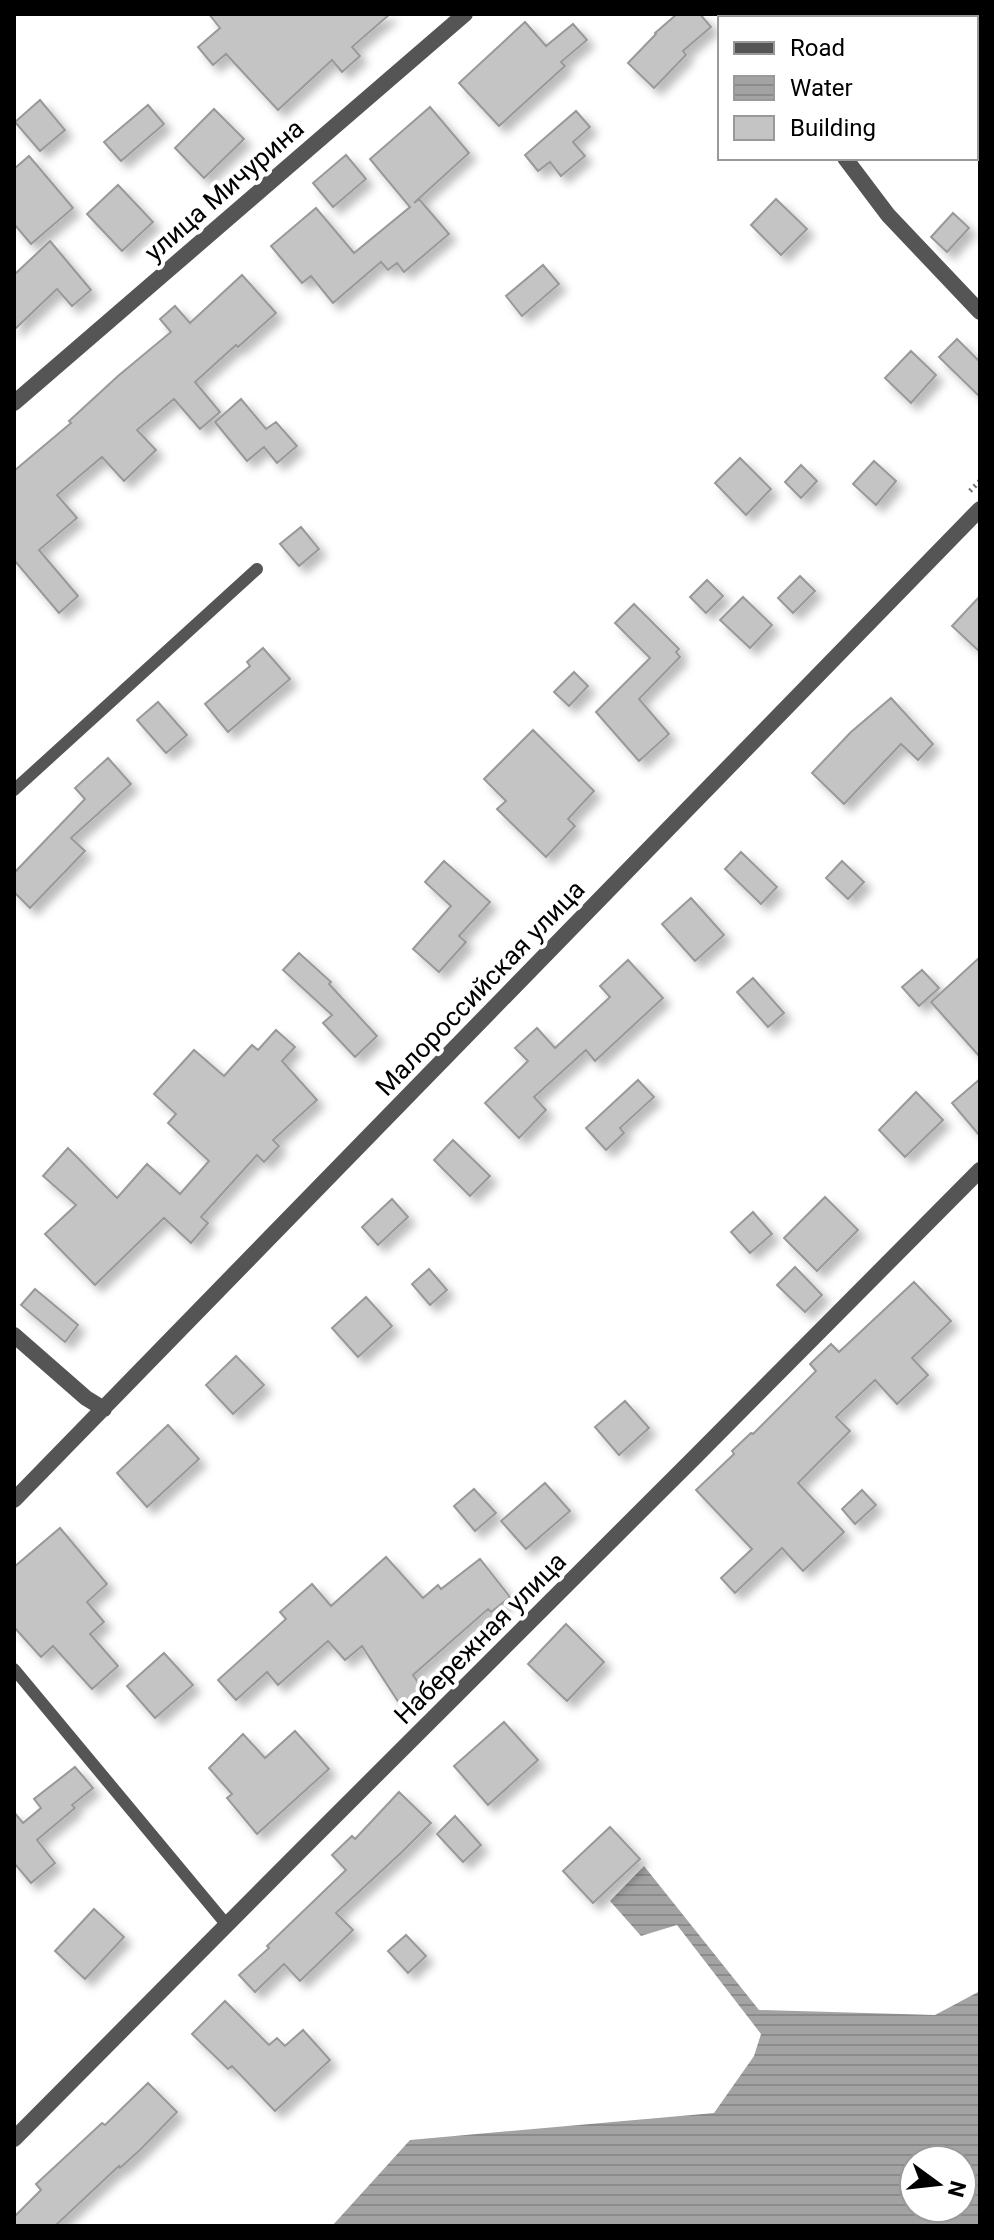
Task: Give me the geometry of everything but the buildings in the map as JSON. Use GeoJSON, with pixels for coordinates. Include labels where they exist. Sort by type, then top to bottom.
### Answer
{"type":"FeatureCollection","features":[{"type":"Feature","properties":{"kind":"street","name":"улица Мичурина"},"geometry":{"type":"LineString","coordinates":[[14,403],[465,14]]}},
{"type":"Feature","properties":{"kind":"street"},"geometry":{"type":"LineString","coordinates":[[847,160],[888,215],[980,312]]}},
{"type":"Feature","properties":{"kind":"street","name":"Малороссийская улица"},"geometry":{"type":"LineString","coordinates":[[14,1500],[980,509]]}},
{"type":"Feature","properties":{"kind":"street","name":"Набережная улица"},"geometry":{"type":"LineString","coordinates":[[14,2139],[980,1170]]}},
{"type":"Feature","properties":{"kind":"street"},"geometry":{"type":"LineString","coordinates":[[14,1335],[86,1398],[104,1409]]}},
{"type":"Feature","properties":{"kind":"lane"},"geometry":{"type":"LineString","coordinates":[[14,790],[257,569]]}},
{"type":"Feature","properties":{"kind":"lane"},"geometry":{"type":"LineString","coordinates":[[14,1669],[226,1924]]}},
{"type":"Feature","properties":{"kind":"water"},"geometry":{"type":"Polygon","coordinates":[[[644,1866],[759,2010],[935,2015],[980,1991],[980,2226],[332,2226],[410,2140],[714,2113],[754,2056],[761,2034],[677,1925],[641,1936],[610,1901],[644,1866]]]}}]}
